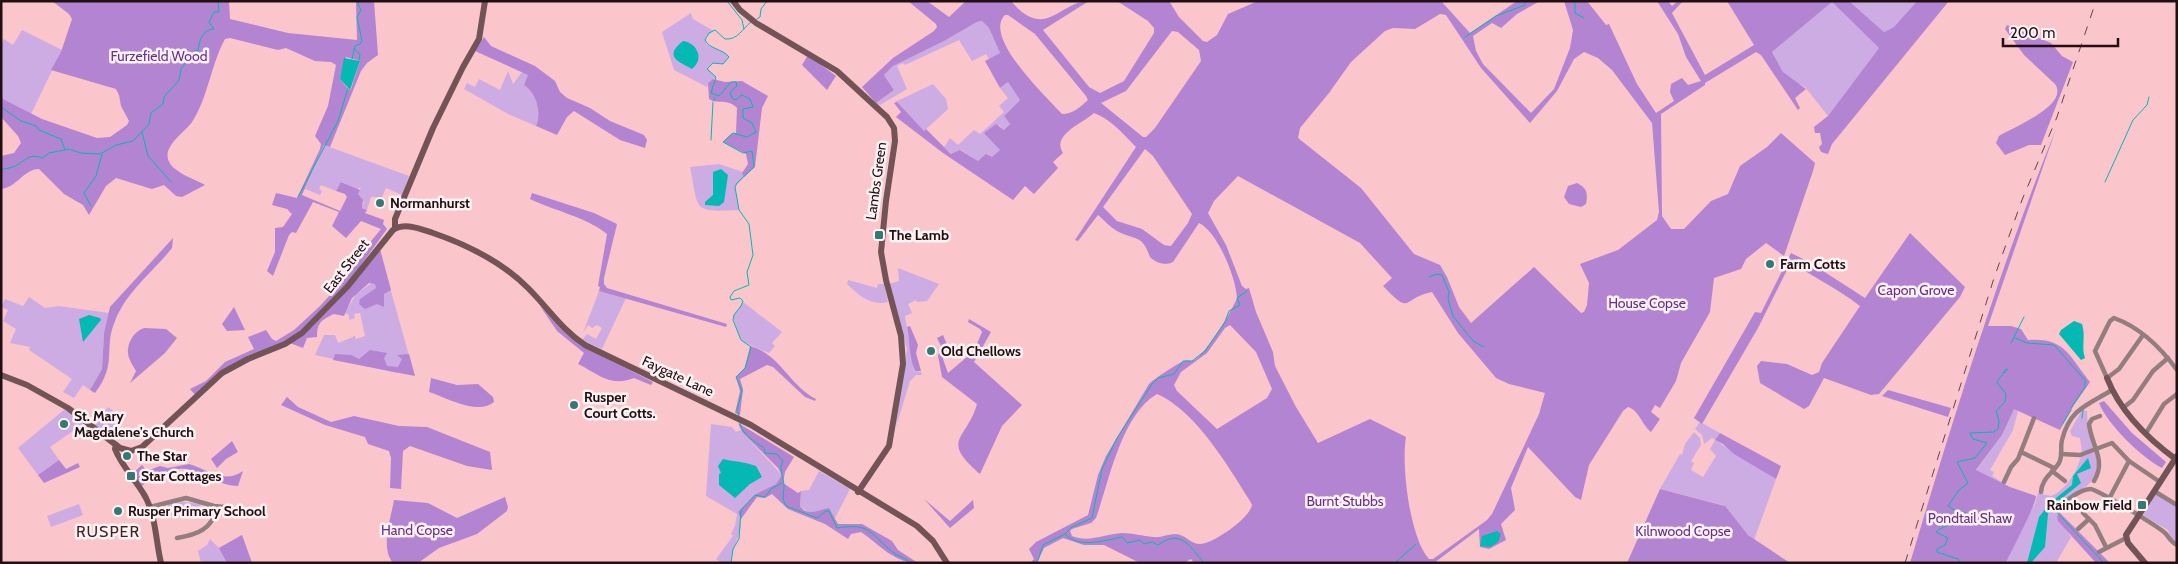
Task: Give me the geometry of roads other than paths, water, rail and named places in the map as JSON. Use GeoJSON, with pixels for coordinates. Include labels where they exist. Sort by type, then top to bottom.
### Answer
{"type":"FeatureCollection","features":[{"type":"Feature","properties":{"kind":"street","name":"East Street"},"geometry":{"type":"LineString","coordinates":[[116,446],[129,451],[142,447],[185,409],[218,376],[242,361],[285,344],[302,333],[348,287],[376,248],[395,228],[395,219],[433,128],[479,39],[485,1]]}},
{"type":"Feature","properties":{"kind":"street","name":"Lambs Green"},"geometry":{"type":"LineString","coordinates":[[733,1],[754,22],[837,71],[887,117],[894,128],[895,141],[886,201],[882,252],[886,280],[901,336],[903,364],[889,446],[858,492]]}},
{"type":"Feature","properties":{"kind":"street","name":"Faygate Lane"},"geometry":{"type":"LineString","coordinates":[[395,228],[406,226],[418,228],[448,238],[479,252],[523,283],[563,328],[585,345],[740,419],[836,475],[858,492],[923,530],[933,541],[947,563]]}},
{"type":"Feature","properties":{"kind":"street"},"geometry":{"type":"LineString","coordinates":[[2126,538],[2127,533],[2176,458],[2146,433],[2123,408],[2112,390],[2095,351],[2113,318],[2143,335],[2168,358],[2177,370]]}},
{"type":"Feature","properties":{"kind":"street"},"geometry":{"type":"LineString","coordinates":[[2107,378],[2119,370],[2143,335]]}},
{"type":"Feature","properties":{"kind":"street"},"geometry":{"type":"LineString","coordinates":[[2123,408],[2133,400],[2152,371],[2168,358]]}},
{"type":"Feature","properties":{"kind":"street"},"geometry":{"type":"LineString","coordinates":[[1,375],[28,385],[68,408],[116,446],[115,451],[120,460],[141,490],[150,507],[160,563]]}},
{"type":"Feature","properties":{"kind":"street"},"geometry":{"type":"LineString","coordinates":[[2040,492],[2043,482],[2061,454],[2063,437],[2076,411],[2084,404],[2112,390]]}},
{"type":"Feature","properties":{"kind":"street"},"geometry":{"type":"LineString","coordinates":[[2146,433],[2163,406],[2177,394]]}},
{"type":"Feature","properties":{"kind":"street"},"geometry":{"type":"LineString","coordinates":[[2094,481],[2100,465],[2097,448],[2089,424],[2092,419],[2100,416]]}},
{"type":"Feature","properties":{"kind":"street"},"geometry":{"type":"LineString","coordinates":[[2004,482],[2021,452],[2034,418]]}},
{"type":"Feature","properties":{"kind":"street"},"geometry":{"type":"LineString","coordinates":[[2061,454],[2080,455],[2112,443],[2130,461],[2160,482]]}},
{"type":"Feature","properties":{"kind":"street"},"geometry":{"type":"LineString","coordinates":[[2021,452],[2053,469],[2065,481]]}},
{"type":"Feature","properties":{"kind":"street"},"geometry":{"type":"LineString","coordinates":[[2110,497],[2130,461]]}},
{"type":"Feature","properties":{"kind":"street"},"geometry":{"type":"LineString","coordinates":[[2060,507],[2089,489],[2110,497],[2165,533],[2177,545]]}},
{"type":"Feature","properties":{"kind":"street"},"geometry":{"type":"LineString","coordinates":[[2154,491],[2177,505]]}},
{"type":"Feature","properties":{"kind":"street"},"geometry":{"type":"LineString","coordinates":[[150,507],[183,498],[196,499],[216,507],[225,507]]}},
{"type":"Feature","properties":{"kind":"street"},"geometry":{"type":"LineString","coordinates":[[177,538],[194,535],[204,530],[214,517],[216,507]]}},
{"type":"Feature","properties":{"kind":"street"},"geometry":{"type":"LineString","coordinates":[[2083,513],[2096,525],[2106,547]]}},
{"type":"Feature","properties":{"kind":"street"},"geometry":{"type":"LineString","coordinates":[[2078,530],[2089,519]]}},
{"type":"Feature","properties":{"kind":"street"},"geometry":{"type":"LineString","coordinates":[[2099,552],[2126,538]]}},
{"type":"Feature","properties":{"kind":"street"},"geometry":{"type":"LineString","coordinates":[[2126,538],[2145,563]]}},
{"type":"Feature","properties":{"kind":"water"},"geometry":{"type":"Polygon","coordinates":[[[683,41],[688,42],[698,52],[698,61],[692,69],[675,58],[674,51],[683,41]]]}},
{"type":"Feature","properties":{"kind":"water"},"geometry":{"type":"Polygon","coordinates":[[[344,58],[360,61],[350,90],[340,79],[344,58]]]}},
{"type":"Feature","properties":{"kind":"water"},"geometry":{"type":"Polygon","coordinates":[[[721,169],[728,175],[724,202],[719,206],[705,205],[705,202],[713,195],[713,172],[721,169]]]}},
{"type":"Feature","properties":{"kind":"water"},"geometry":{"type":"Polygon","coordinates":[[[89,315],[101,320],[83,342],[79,319],[89,315]]]}},
{"type":"Feature","properties":{"kind":"water"},"geometry":{"type":"Polygon","coordinates":[[[2074,321],[2082,324],[2084,333],[2083,350],[2085,358],[2081,360],[2059,334],[2061,330],[2074,321]]]}},
{"type":"Feature","properties":{"kind":"water"},"geometry":{"type":"Polygon","coordinates":[[[2088,458],[2091,468],[2077,474],[2081,483],[2051,507],[2048,514],[2045,547],[2031,563],[2027,563],[2039,517],[2051,502],[2072,485],[2073,476],[2088,458]]]}},
{"type":"Feature","properties":{"kind":"water"},"geometry":{"type":"Polygon","coordinates":[[[723,459],[756,466],[762,477],[750,484],[735,498],[719,485],[719,474],[721,473],[718,466],[723,459]]]}},
{"type":"Feature","properties":{"kind":"water"},"geometry":{"type":"Polygon","coordinates":[[[1497,531],[1501,534],[1498,542],[1490,547],[1480,546],[1482,536],[1497,531]]]}},
{"type":"Feature","properties":{"kind":"waterway"},"geometry":{"type":"LineString","coordinates":[[1,170],[15,166],[32,156],[42,158],[49,153],[69,149],[81,153],[100,154],[116,145],[133,141],[149,124],[151,113],[163,104],[164,97],[179,80],[181,69],[195,50],[198,51],[200,40],[204,34],[214,29],[209,22],[214,12],[219,12],[218,1]]}},
{"type":"Feature","properties":{"kind":"waterway"},"geometry":{"type":"LineString","coordinates":[[352,59],[355,46],[362,41],[357,17],[361,10],[358,4],[359,1]]}},
{"type":"Feature","properties":{"kind":"waterway"},"geometry":{"type":"LineString","coordinates":[[727,1],[742,20],[744,29]]}},
{"type":"Feature","properties":{"kind":"waterway"},"geometry":{"type":"LineString","coordinates":[[757,19],[760,17],[761,9],[767,1]]}},
{"type":"Feature","properties":{"kind":"waterway"},"geometry":{"type":"LineString","coordinates":[[1465,37],[1496,16],[1525,5],[1525,1]]}},
{"type":"Feature","properties":{"kind":"waterway"},"geometry":{"type":"LineString","coordinates":[[1575,1],[1575,13],[1584,18]]}},
{"type":"Feature","properties":{"kind":"waterway"},"geometry":{"type":"LineString","coordinates":[[739,416],[737,410],[742,391],[736,377],[745,368],[751,347],[741,340],[733,320],[743,301],[740,298],[731,300],[730,297],[734,291],[749,285],[747,272],[753,255],[749,224],[739,210],[735,187],[754,167],[752,151],[743,153],[723,142],[733,133],[747,137],[756,132],[752,123],[743,118],[743,109],[753,107],[750,99],[742,95],[736,100],[732,98],[730,92],[737,86],[736,82],[731,82],[719,96],[711,93],[716,77],[707,69],[713,63],[723,64],[729,57],[705,40],[709,33],[715,30],[725,39],[733,38],[740,34],[751,22]]}},
{"type":"Feature","properties":{"kind":"waterway"},"geometry":{"type":"LineString","coordinates":[[354,49],[360,54],[359,60]]}},
{"type":"Feature","properties":{"kind":"waterway"},"geometry":{"type":"LineString","coordinates":[[298,197],[338,121],[348,88]]}},
{"type":"Feature","properties":{"kind":"waterway"},"geometry":{"type":"LineString","coordinates":[[2105,182],[2133,120],[2147,105],[2149,97]]}},
{"type":"Feature","properties":{"kind":"waterway"},"geometry":{"type":"LineString","coordinates":[[711,140],[713,102]]}},
{"type":"Feature","properties":{"kind":"waterway"},"geometry":{"type":"LineString","coordinates":[[1,107],[21,121],[36,126],[39,130],[61,139],[65,150]]}},
{"type":"Feature","properties":{"kind":"waterway"},"geometry":{"type":"LineString","coordinates":[[142,132],[148,156],[171,182]]}},
{"type":"Feature","properties":{"kind":"waterway"},"geometry":{"type":"LineString","coordinates":[[91,206],[84,193],[96,176],[102,154]]}},
{"type":"Feature","properties":{"kind":"waterway"},"geometry":{"type":"LineString","coordinates":[[1429,277],[1437,274],[1442,275],[1449,292],[1448,299],[1453,316],[1473,341],[1484,347]]}},
{"type":"Feature","properties":{"kind":"waterway"},"geometry":{"type":"LineString","coordinates":[[1035,563],[1038,560],[1043,545],[1065,534],[1072,527],[1092,518],[1102,469],[1117,438],[1152,384],[1158,378],[1174,374],[1183,361],[1192,361],[1205,351],[1225,322],[1229,311],[1240,305],[1237,298],[1247,291]]}},
{"type":"Feature","properties":{"kind":"waterway"},"geometry":{"type":"LineString","coordinates":[[2011,343],[2024,317]]}},
{"type":"Feature","properties":{"kind":"waterway"},"geometry":{"type":"LineString","coordinates":[[2015,338],[2027,343],[2054,345],[2085,380],[2085,387],[2071,408]]}},
{"type":"Feature","properties":{"kind":"waterway"},"geometry":{"type":"LineString","coordinates":[[1960,563],[1958,559],[1937,552],[1937,549],[1945,545],[1948,538],[1936,532],[1968,516],[1965,512],[1959,513],[1948,506],[1959,490],[1968,483],[1957,462],[1975,458],[1987,443],[1973,439],[1970,433],[1994,432],[1998,429],[1999,421],[1996,411],[2005,402],[2006,394],[1997,382],[2006,369]]}},
{"type":"Feature","properties":{"kind":"waterway"},"geometry":{"type":"LineString","coordinates":[[2004,373],[2008,369]]}},
{"type":"Feature","properties":{"kind":"waterway"},"geometry":{"type":"LineString","coordinates":[[2063,423],[2071,410]]}},
{"type":"Feature","properties":{"kind":"waterway"},"geometry":{"type":"LineString","coordinates":[[2082,418],[2083,410]]}},
{"type":"Feature","properties":{"kind":"waterway"},"geometry":{"type":"LineString","coordinates":[[740,423],[743,431],[764,448],[765,453],[777,454],[783,461],[781,471],[784,486],[783,498],[786,506],[817,518],[826,511],[829,511],[837,528],[857,527],[864,529],[910,563]]}},
{"type":"Feature","properties":{"kind":"waterway"},"geometry":{"type":"LineString","coordinates":[[731,563],[733,549],[739,539],[741,510],[755,495],[765,497],[771,489],[782,483]]}},
{"type":"Feature","properties":{"kind":"waterway"},"geometry":{"type":"LineString","coordinates":[[2052,507],[2104,563]]}},
{"type":"Feature","properties":{"kind":"waterway"},"geometry":{"type":"LineString","coordinates":[[1066,535],[1078,542],[1086,543],[1122,537],[1127,543],[1140,540],[1144,544],[1152,542],[1158,545],[1166,540],[1179,539],[1189,545],[1204,563]]}},
{"type":"Feature","properties":{"kind":"waterway"},"geometry":{"type":"LineString","coordinates":[[1395,563],[1416,544]]}},
{"type":"Feature","properties":{"kind":"railway"},"geometry":{"type":"LineString","coordinates":[[1905,563],[1994,278],[2022,200],[2057,117],[2096,1]]}},
{"type":"Feature","properties":{"kind":"place","name":"Normanhurst"},"geometry":{"type":"Point","coordinates":[380,203]}},
{"type":"Feature","properties":{"kind":"place","name":"The Lamb"},"geometry":{"type":"Point","coordinates":[879,235]}},
{"type":"Feature","properties":{"kind":"place","name":"Farm Cotts"},"geometry":{"type":"Point","coordinates":[1770,264]}},
{"type":"Feature","properties":{"kind":"place","name":"Old Chellows"},"geometry":{"type":"Point","coordinates":[931,351]}},
{"type":"Feature","properties":{"kind":"place","name":"Rusper Court Cotts."},"geometry":{"type":"Point","coordinates":[574,405]}},
{"type":"Feature","properties":{"kind":"place","name":"St. Mary Magdalene's Church"},"geometry":{"type":"Point","coordinates":[64,424]}},
{"type":"Feature","properties":{"kind":"place","name":"The Star"},"geometry":{"type":"Point","coordinates":[127,456]}},
{"type":"Feature","properties":{"kind":"place","name":"Star Cottages"},"geometry":{"type":"Point","coordinates":[131,476]}},
{"type":"Feature","properties":{"kind":"place","name":"Rainbow Field"},"geometry":{"type":"Point","coordinates":[2142,505]}},
{"type":"Feature","properties":{"kind":"place","name":"Rusper Primary School"},"geometry":{"type":"Point","coordinates":[118,511]}},
{"type":"Feature","properties":{"kind":"district","name":"RUSPER"},"geometry":{"type":"Point","coordinates":[108,531]}},
{"type":"Feature","properties":{"kind":"park label","name":"Furzefield Wood"},"geometry":{"type":"Point","coordinates":[159,56]}},
{"type":"Feature","properties":{"kind":"park label","name":"Capon Grove"},"geometry":{"type":"Point","coordinates":[1916,290]}},
{"type":"Feature","properties":{"kind":"park label","name":"House Copse"},"geometry":{"type":"Point","coordinates":[1647,303]}},
{"type":"Feature","properties":{"kind":"park label","name":"Burnt Stubbs"},"geometry":{"type":"Point","coordinates":[1345,501]}},
{"type":"Feature","properties":{"kind":"park label","name":"Pondtail Shaw"},"geometry":{"type":"Point","coordinates":[1970,518]}},
{"type":"Feature","properties":{"kind":"park label","name":"Hand Copse"},"geometry":{"type":"Point","coordinates":[417,530]}},
{"type":"Feature","properties":{"kind":"park label","name":"Kilnwood Copse"},"geometry":{"type":"Point","coordinates":[1683,531]}}]}
